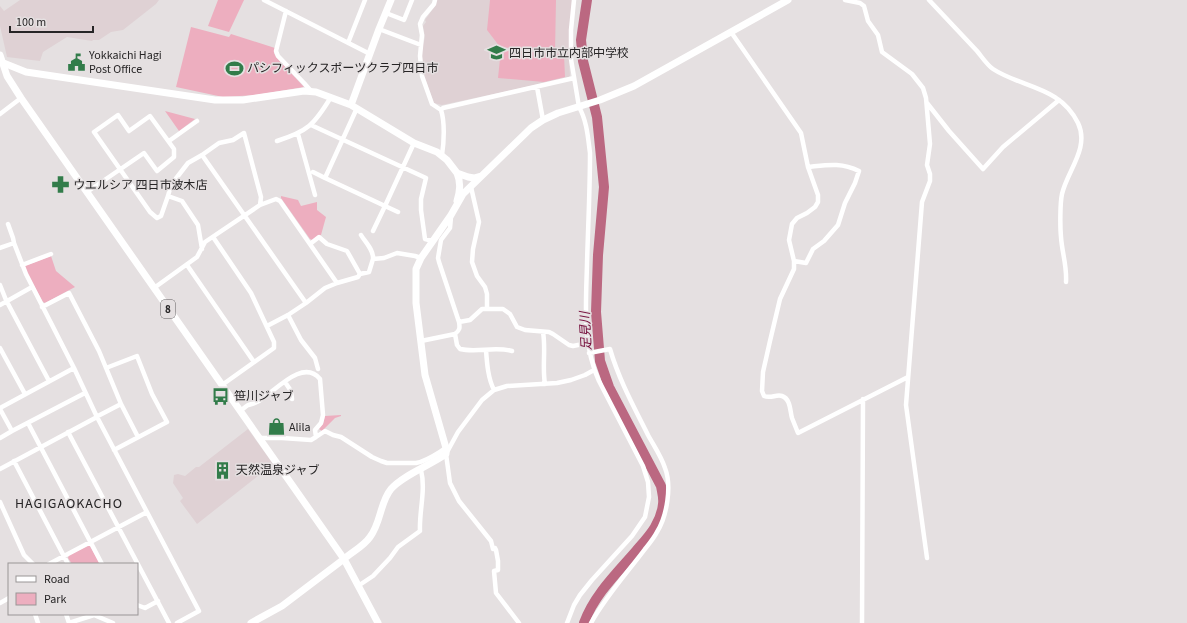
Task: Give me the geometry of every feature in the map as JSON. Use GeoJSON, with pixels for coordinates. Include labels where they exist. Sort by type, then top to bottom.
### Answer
{"type":"FeatureCollection","features":[{"type":"Feature","properties":{"kind":"street"},"geometry":{"type":"LineString","coordinates":[[264,0],[370,54]]}},
{"type":"Feature","properties":{"kind":"street"},"geometry":{"type":"LineString","coordinates":[[325,178],[343,139],[370,54],[391,0]]}},
{"type":"Feature","properties":{"kind":"street"},"geometry":{"type":"LineString","coordinates":[[386,13],[404,20],[412,0]]}},
{"type":"Feature","properties":{"kind":"street"},"geometry":{"type":"LineString","coordinates":[[435,0],[434,4],[423,17],[420,24],[422,35],[420,56],[422,76],[432,104],[441,110],[443,116],[442,155]]}},
{"type":"Feature","properties":{"kind":"street"},"geometry":{"type":"LineString","coordinates":[[567,623],[574,605],[580,595],[632,536],[645,517],[649,497],[648,482],[643,466],[618,420],[594,370],[588,343],[587,309],[590,153],[587,128],[580,107],[571,59],[571,30],[574,0]]}},
{"type":"Feature","properties":{"kind":"street"},"geometry":{"type":"LineString","coordinates":[[519,623],[496,592],[494,571],[498,570],[498,560],[496,550],[495,548],[493,549],[491,541],[459,501],[454,493],[449,478],[446,451],[425,375],[416,303],[416,270],[421,258],[436,239],[463,194],[484,176],[530,128],[558,113],[600,100],[634,86],[788,0]]}},
{"type":"Feature","properties":{"kind":"street"},"geometry":{"type":"LineString","coordinates":[[845,0],[860,3],[864,6],[868,21],[878,35],[881,51],[912,74],[923,88],[927,103],[930,144],[927,165],[930,174],[930,181],[922,202],[906,404],[927,558]]}},
{"type":"Feature","properties":{"kind":"street"},"geometry":{"type":"LineString","coordinates":[[929,0],[992,68],[1007,76],[1051,94],[1072,113],[1078,123],[1081,134],[1080,150],[1062,194],[1060,237],[1067,271],[1066,282]]}},
{"type":"Feature","properties":{"kind":"street"},"geometry":{"type":"LineString","coordinates":[[348,43],[363,1]]}},
{"type":"Feature","properties":{"kind":"street"},"geometry":{"type":"LineString","coordinates":[[286,11],[276,51],[278,56],[311,91]]}},
{"type":"Feature","properties":{"kind":"street"},"geometry":{"type":"LineString","coordinates":[[379,29],[421,45]]}},
{"type":"Feature","properties":{"kind":"street"},"geometry":{"type":"LineString","coordinates":[[731,32],[801,133],[808,167],[818,195],[818,202],[815,207],[797,218],[792,224],[789,240],[794,261],[794,269],[780,299],[768,349],[763,372],[762,391],[764,396],[769,398],[781,396],[786,398],[789,402],[792,419],[798,433],[908,377]]}},
{"type":"Feature","properties":{"kind":"street"},"geometry":{"type":"LineString","coordinates":[[1,58],[26,72],[221,100],[243,100],[304,91],[311,91],[331,97],[354,106],[414,143],[442,155],[459,177],[460,188],[455,207]]}},
{"type":"Feature","properties":{"kind":"street","name":"8"},"geometry":{"type":"LineString","coordinates":[[1,58],[7,76],[22,98],[344,559]]}},
{"type":"Feature","properties":{"kind":"street"},"geometry":{"type":"LineString","coordinates":[[441,110],[443,108],[574,78]]}},
{"type":"Feature","properties":{"kind":"street"},"geometry":{"type":"LineString","coordinates":[[537,87],[543,120]]}},
{"type":"Feature","properties":{"kind":"street"},"geometry":{"type":"LineString","coordinates":[[277,141],[298,134],[312,125],[331,97]]}},
{"type":"Feature","properties":{"kind":"street"},"geometry":{"type":"LineString","coordinates":[[0,114],[22,98]]}},
{"type":"Feature","properties":{"kind":"street"},"geometry":{"type":"LineString","coordinates":[[927,103],[949,131],[983,169],[1003,147],[1059,100]]}},
{"type":"Feature","properties":{"kind":"street"},"geometry":{"type":"LineString","coordinates":[[87,192],[121,169],[144,153],[158,171],[174,157],[174,149],[150,116],[129,131],[118,115],[94,132],[121,169],[150,212],[157,218],[160,216],[171,185],[188,163],[219,144],[233,140],[244,133],[260,197],[260,205]]}},
{"type":"Feature","properties":{"kind":"street"},"geometry":{"type":"LineString","coordinates":[[169,142],[197,121]]}},
{"type":"Feature","properties":{"kind":"street"},"geometry":{"type":"LineString","coordinates":[[312,125],[426,178],[421,199],[425,239],[436,239]]}},
{"type":"Feature","properties":{"kind":"street"},"geometry":{"type":"LineString","coordinates":[[298,134],[315,195]]}},
{"type":"Feature","properties":{"kind":"street"},"geometry":{"type":"LineString","coordinates":[[373,231],[414,143]]}},
{"type":"Feature","properties":{"kind":"street"},"geometry":{"type":"LineString","coordinates":[[202,155],[243,216],[306,303]]}},
{"type":"Feature","properties":{"kind":"street"},"geometry":{"type":"LineString","coordinates":[[794,261],[806,263],[812,249],[824,241],[838,225],[844,203],[855,183],[859,171],[849,166],[836,165],[808,167]]}},
{"type":"Feature","properties":{"kind":"street"},"geometry":{"type":"LineString","coordinates":[[313,172],[398,212]]}},
{"type":"Feature","properties":{"kind":"street"},"geometry":{"type":"LineString","coordinates":[[457,173],[468,178],[484,176]]}},
{"type":"Feature","properties":{"kind":"street"},"geometry":{"type":"LineString","coordinates":[[471,187],[479,222],[473,249],[472,262],[477,276],[485,286],[487,294],[487,309]]}},
{"type":"Feature","properties":{"kind":"street"},"geometry":{"type":"LineString","coordinates":[[168,196],[182,201],[198,225],[202,249]]}},
{"type":"Feature","properties":{"kind":"street"},"geometry":{"type":"LineString","coordinates":[[154,288],[197,257],[205,242],[260,205],[276,199],[280,200],[337,283]]}},
{"type":"Feature","properties":{"kind":"street"},"geometry":{"type":"LineString","coordinates":[[8,224],[22,265],[32,287],[74,368],[96,417],[199,611],[177,623]]}},
{"type":"Feature","properties":{"kind":"street"},"geometry":{"type":"LineString","coordinates":[[267,326],[288,315],[325,288],[369,272],[373,256],[371,250],[360,235]]}},
{"type":"Feature","properties":{"kind":"street"},"geometry":{"type":"LineString","coordinates":[[213,237],[251,293],[274,342],[274,348],[222,385]]}},
{"type":"Feature","properties":{"kind":"street"},"geometry":{"type":"LineString","coordinates":[[310,244],[319,237],[327,244],[347,251],[360,274]]}},
{"type":"Feature","properties":{"kind":"street"},"geometry":{"type":"LineString","coordinates":[[421,341],[455,334],[459,331],[460,322],[439,262],[436,239]]}},
{"type":"Feature","properties":{"kind":"street"},"geometry":{"type":"LineString","coordinates":[[0,248],[14,243]]}},
{"type":"Feature","properties":{"kind":"street"},"geometry":{"type":"LineString","coordinates":[[372,259],[384,258],[397,253],[421,258]]}},
{"type":"Feature","properties":{"kind":"street"},"geometry":{"type":"LineString","coordinates":[[22,265],[51,254]]}},
{"type":"Feature","properties":{"kind":"street"},"geometry":{"type":"LineString","coordinates":[[187,265],[254,362]]}},
{"type":"Feature","properties":{"kind":"street"},"geometry":{"type":"LineString","coordinates":[[0,286],[49,381]]}},
{"type":"Feature","properties":{"kind":"street"},"geometry":{"type":"LineString","coordinates":[[0,305],[6,300],[32,287]]}},
{"type":"Feature","properties":{"kind":"street"},"geometry":{"type":"LineString","coordinates":[[42,307],[69,293],[99,351],[121,404],[138,437]]}},
{"type":"Feature","properties":{"kind":"street"},"geometry":{"type":"LineString","coordinates":[[460,322],[470,320],[482,309],[504,309],[510,314],[517,327],[526,330],[549,332],[572,346],[588,343]]}},
{"type":"Feature","properties":{"kind":"street"},"geometry":{"type":"LineString","coordinates":[[288,315],[301,340],[314,358],[318,369]]}},
{"type":"Feature","properties":{"kind":"street"},"geometry":{"type":"LineString","coordinates":[[544,332],[545,351],[543,374],[545,384]]}},
{"type":"Feature","properties":{"kind":"street"},"geometry":{"type":"LineString","coordinates":[[455,334],[457,345],[460,350],[505,349],[512,351]]}},
{"type":"Feature","properties":{"kind":"street"},"geometry":{"type":"LineString","coordinates":[[0,348],[25,394]]}},
{"type":"Feature","properties":{"kind":"street"},"geometry":{"type":"LineString","coordinates":[[486,350],[489,376],[494,390]]}},
{"type":"Feature","properties":{"kind":"street"},"geometry":{"type":"LineString","coordinates":[[590,353],[610,350],[616,369],[632,403],[666,468],[668,489],[664,520],[657,532],[597,612],[592,623]]}},
{"type":"Feature","properties":{"kind":"street"},"geometry":{"type":"LineString","coordinates":[[106,368],[137,356],[152,394],[167,422],[114,450]]}},
{"type":"Feature","properties":{"kind":"street"},"geometry":{"type":"LineString","coordinates":[[12,431],[0,408],[74,368]]}},
{"type":"Feature","properties":{"kind":"street"},"geometry":{"type":"LineString","coordinates":[[251,623],[282,606],[370,538],[390,490],[446,451],[469,416],[482,400],[494,390],[507,386],[545,384],[571,380],[594,370]]}},
{"type":"Feature","properties":{"kind":"street"},"geometry":{"type":"LineString","coordinates":[[240,411],[248,405],[256,403],[294,375],[305,372],[316,374],[320,379],[322,415],[321,423],[315,430],[316,437]]}},
{"type":"Feature","properties":{"kind":"street"},"geometry":{"type":"LineString","coordinates":[[285,382],[291,391],[292,399]]}},
{"type":"Feature","properties":{"kind":"street"},"geometry":{"type":"LineString","coordinates":[[0,438],[85,393]]}},
{"type":"Feature","properties":{"kind":"street"},"geometry":{"type":"LineString","coordinates":[[862,623],[863,399]]}},
{"type":"Feature","properties":{"kind":"street"},"geometry":{"type":"LineString","coordinates":[[0,469],[121,404]]}},
{"type":"Feature","properties":{"kind":"street"},"geometry":{"type":"LineString","coordinates":[[28,423],[101,563]]}},
{"type":"Feature","properties":{"kind":"street"},"geometry":{"type":"LineString","coordinates":[[68,432],[137,563]]}},
{"type":"Feature","properties":{"kind":"street"},"geometry":{"type":"LineString","coordinates":[[260,438],[311,440],[324,432],[341,437],[375,460],[387,463],[416,463],[446,451]]}},
{"type":"Feature","properties":{"kind":"street"},"geometry":{"type":"LineString","coordinates":[[14,461],[68,563]]}},
{"type":"Feature","properties":{"kind":"street"},"geometry":{"type":"LineString","coordinates":[[358,586],[373,576],[398,547],[420,531],[420,510],[423,479],[420,470]]}},
{"type":"Feature","properties":{"kind":"street"},"geometry":{"type":"LineString","coordinates":[[0,502],[24,555],[32,563]]}},
{"type":"Feature","properties":{"kind":"street"},"geometry":{"type":"LineString","coordinates":[[51,563],[147,512]]}},
{"type":"Feature","properties":{"kind":"street"},"geometry":{"type":"LineString","coordinates":[[344,559],[378,623]]}},
{"type":"Feature","properties":{"kind":"street"},"geometry":{"type":"LineString","coordinates":[[138,564],[169,623]]}},
{"type":"Feature","properties":{"kind":"street"},"geometry":{"type":"LineString","coordinates":[[138,605],[145,608],[158,602]]}},
{"type":"Feature","properties":{"kind":"street"},"geometry":{"type":"LineString","coordinates":[[69,623],[94,615],[112,623]]}},
{"type":"Feature","properties":{"kind":"shaded area"},"geometry":{"type":"Polygon","coordinates":[[[20,0],[159,0],[123,30],[111,32],[99,40],[92,41],[67,37],[43,52],[40,61],[7,57],[0,26],[0,6],[4,11],[20,0]]]}},
{"type":"Feature","properties":{"kind":"shaded area","name":"四日市市立内部中学校"},"geometry":{"type":"Polygon","coordinates":[[[437,0],[572,0],[569,59],[570,76],[568,78],[442,105],[434,103],[424,75],[422,49],[425,37],[423,26],[437,0]]]}},
{"type":"Feature","properties":{"kind":"shaded area"},"geometry":{"type":"Polygon","coordinates":[[[248,429],[273,464],[197,524],[180,501],[183,498],[173,483],[174,475],[178,474],[185,476],[248,429]]]}},
{"type":"Feature","properties":{"kind":"green space"},"geometry":{"type":"Polygon","coordinates":[[[218,0],[244,0],[229,32],[208,26],[218,0]]]}},
{"type":"Feature","properties":{"kind":"green space"},"geometry":{"type":"Polygon","coordinates":[[[490,0],[556,0],[555,52],[500,47],[487,30],[490,0]]]}},
{"type":"Feature","properties":{"kind":"green space","name":"パシフィックスポーツクラブ四日市"},"geometry":{"type":"Polygon","coordinates":[[[191,27],[229,37],[231,34],[275,48],[274,53],[276,57],[304,87],[256,95],[223,97],[176,87],[191,27]]]}},
{"type":"Feature","properties":{"kind":"green space"},"geometry":{"type":"Polygon","coordinates":[[[501,49],[564,55],[565,77],[544,82],[498,78],[501,49]]]}},
{"type":"Feature","properties":{"kind":"green space"},"geometry":{"type":"Polygon","coordinates":[[[165,111],[195,119],[179,131],[165,111]]]}},
{"type":"Feature","properties":{"kind":"green space"},"geometry":{"type":"Polygon","coordinates":[[[281,196],[298,200],[301,206],[317,202],[317,210],[326,217],[321,235],[312,240],[310,239],[281,196]]]}},
{"type":"Feature","properties":{"kind":"green space"},"geometry":{"type":"Polygon","coordinates":[[[51,256],[56,271],[75,287],[45,303],[28,275],[25,266],[51,256]]]}},
{"type":"Feature","properties":{"kind":"green space"},"geometry":{"type":"Polygon","coordinates":[[[341,415],[335,418],[322,431],[319,429],[323,424],[325,416],[341,415]]]}},
{"type":"Feature","properties":{"kind":"green space"},"geometry":{"type":"Polygon","coordinates":[[[90,546],[99,563],[71,563],[68,558],[69,555],[90,546]]]}},
{"type":"Feature","properties":{"kind":"waterway","name":"足見川"},"geometry":{"type":"LineString","coordinates":[[584,623],[588,613],[600,594],[645,541],[657,524],[662,511],[663,502],[661,486],[609,387],[600,361],[596,312],[598,255],[604,187],[597,117],[583,61],[581,40],[587,0]]}},
{"type":"Feature","properties":{"kind":"place","name":"四日市市立内部中学校"},"geometry":{"type":"Point","coordinates":[496,53]}},
{"type":"Feature","properties":{"kind":"place","name":"Yokkaichi Hagi Post Office"},"geometry":{"type":"Point","coordinates":[76,62]}},
{"type":"Feature","properties":{"kind":"place","name":"パシフィックスポーツクラブ四日市"},"geometry":{"type":"Point","coordinates":[234,68]}},
{"type":"Feature","properties":{"kind":"place","name":"ウエルシア 四日市波木店"},"geometry":{"type":"Point","coordinates":[60,185]}},
{"type":"Feature","properties":{"kind":"place","name":"笹川ジャブ"},"geometry":{"type":"Point","coordinates":[221,396]}},
{"type":"Feature","properties":{"kind":"place","name":"Alila"},"geometry":{"type":"Point","coordinates":[276,427]}},
{"type":"Feature","properties":{"kind":"place","name":"天然温泉ジャブ"},"geometry":{"type":"Point","coordinates":[223,470]}},
{"type":"Feature","properties":{"kind":"district","name":"HAGIGAOKACHO"},"geometry":{"type":"Point","coordinates":[69,503]}}]}
